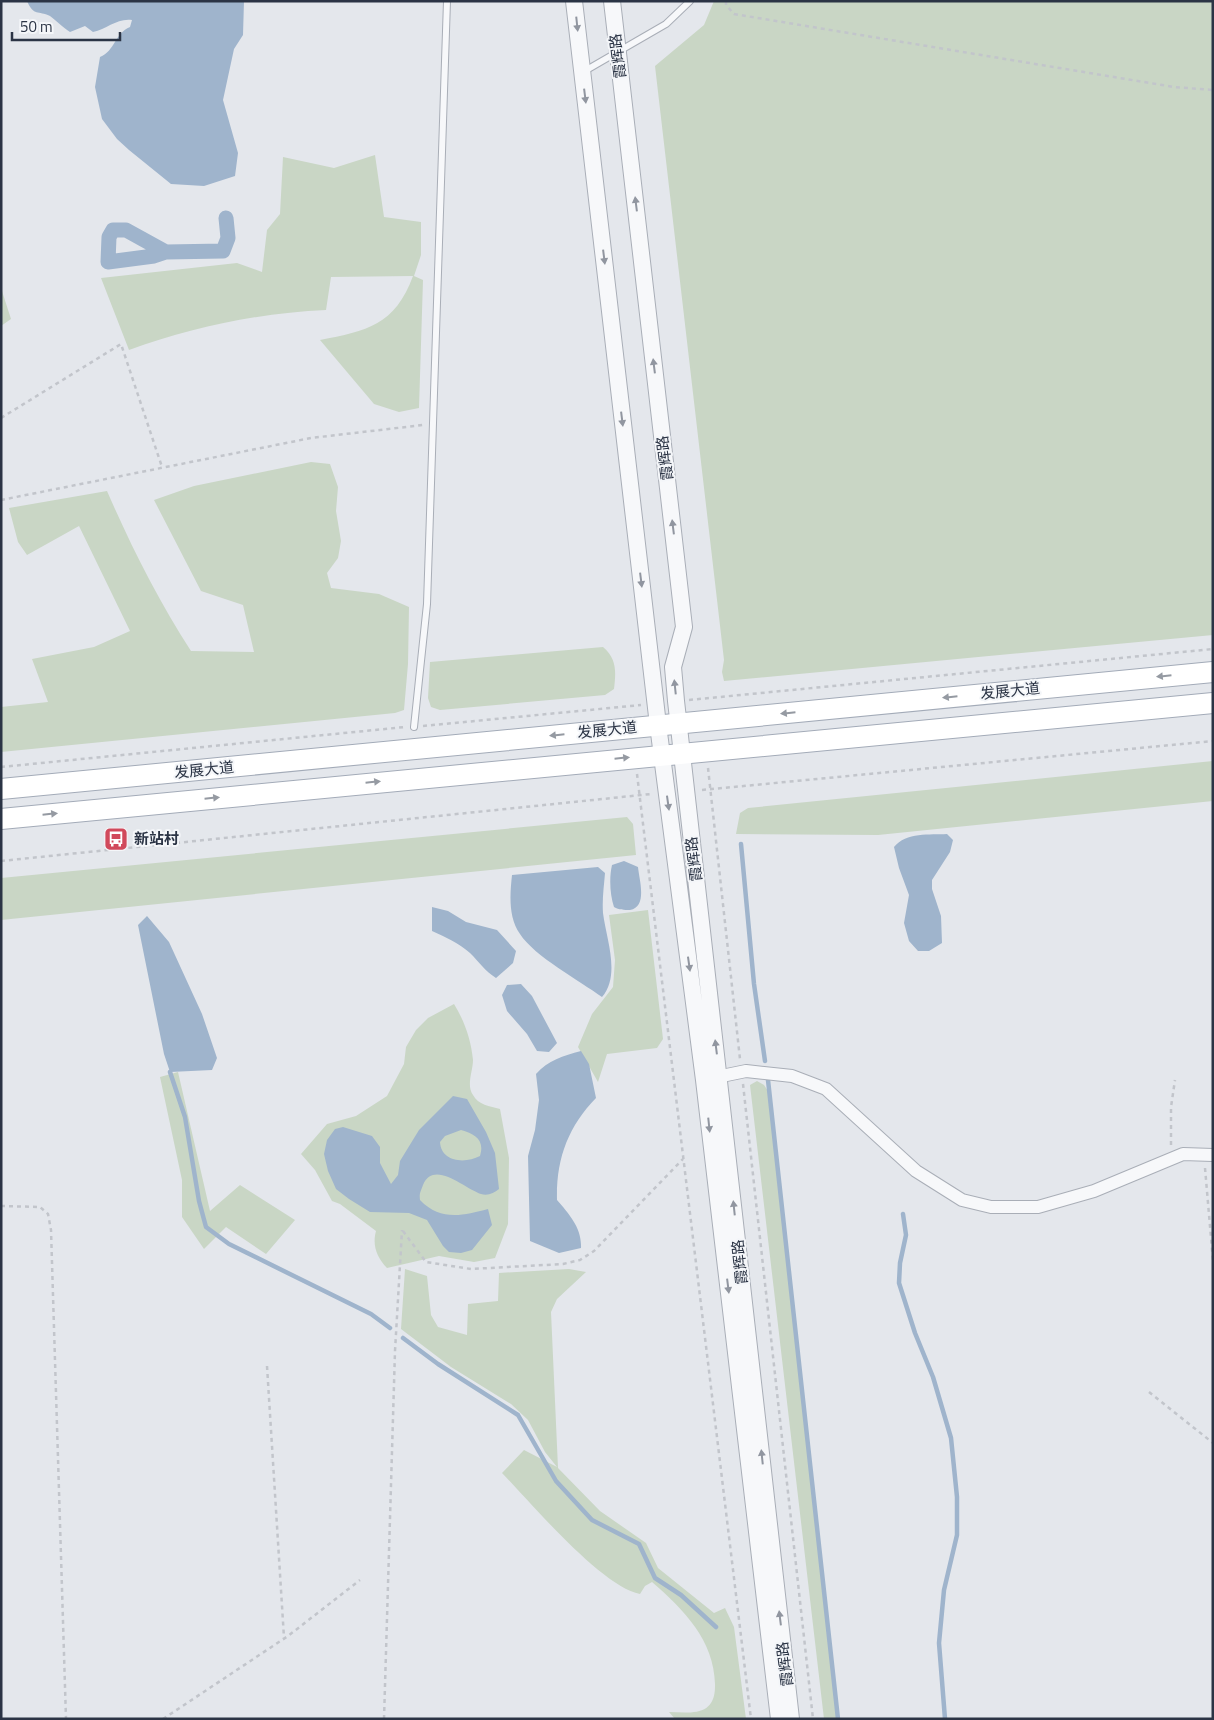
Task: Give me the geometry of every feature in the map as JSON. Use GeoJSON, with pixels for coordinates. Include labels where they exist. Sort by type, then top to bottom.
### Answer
{"type":"FeatureCollection","features":[{"type":"Feature","properties":{"kind":"main road","name":"发展大道"},"geometry":{"type":"LineString","coordinates":[[1,789],[1213,672]]}},
{"type":"Feature","properties":{"kind":"main road","name":"发展大道"},"geometry":{"type":"LineString","coordinates":[[1,819],[661,754],[1213,703]]}},
{"type":"Feature","properties":{"kind":"street","name":"霞辉路"},"geometry":{"type":"LineString","coordinates":[[574,1],[661,754],[712,1078],[791,1719]]}},
{"type":"Feature","properties":{"kind":"street","name":"霞辉路"},"geometry":{"type":"LineString","coordinates":[[612,1],[684,627],[673,667],[712,1078],[779,1719]]}},
{"type":"Feature","properties":{"kind":"street"},"geometry":{"type":"LineString","coordinates":[[712,1078],[742,1072],[792,1076],[826,1089],[916,1171],[962,1200],[991,1207],[1038,1207],[1094,1191],[1183,1154],[1208,1155]]}},
{"type":"Feature","properties":{"kind":"lane"},"geometry":{"type":"LineString","coordinates":[[414,727],[427,604],[447,1]]}},
{"type":"Feature","properties":{"kind":"lane"},"geometry":{"type":"LineString","coordinates":[[582,72],[618,54],[666,24],[690,1]]}},
{"type":"Feature","properties":{"kind":"path"},"geometry":{"type":"LineString","coordinates":[[726,1],[726,5],[734,14],[1174,87],[1213,90]]}},
{"type":"Feature","properties":{"kind":"path"},"geometry":{"type":"LineString","coordinates":[[1,418],[121,344],[162,467]]}},
{"type":"Feature","properties":{"kind":"path"},"geometry":{"type":"LineString","coordinates":[[1,500],[311,438],[432,424]]}},
{"type":"Feature","properties":{"kind":"path"},"geometry":{"type":"LineString","coordinates":[[676,701],[1213,649]]}},
{"type":"Feature","properties":{"kind":"path"},"geometry":{"type":"LineString","coordinates":[[701,699],[703,721]]}},
{"type":"Feature","properties":{"kind":"path"},"geometry":{"type":"LineString","coordinates":[[1,766],[655,703]]}},
{"type":"Feature","properties":{"kind":"path"},"geometry":{"type":"LineString","coordinates":[[628,706],[631,728]]}},
{"type":"Feature","properties":{"kind":"path"},"geometry":{"type":"LineString","coordinates":[[686,791],[1213,741]]}},
{"type":"Feature","properties":{"kind":"path"},"geometry":{"type":"LineString","coordinates":[[706,750],[813,1719]]}},
{"type":"Feature","properties":{"kind":"path"},"geometry":{"type":"LineString","coordinates":[[634,757],[751,1719]]}},
{"type":"Feature","properties":{"kind":"path"},"geometry":{"type":"LineString","coordinates":[[1,860],[666,793]]}},
{"type":"Feature","properties":{"kind":"path"},"geometry":{"type":"LineString","coordinates":[[1171,1159],[1171,1107],[1175,1080]]}},
{"type":"Feature","properties":{"kind":"path"},"geometry":{"type":"LineString","coordinates":[[1208,1155],[1213,1261]]}},
{"type":"Feature","properties":{"kind":"path"},"geometry":{"type":"LineString","coordinates":[[384,1719],[395,1351],[402,1230],[426,1262],[436,1264],[471,1269],[564,1264],[580,1260],[594,1251],[683,1159]]}},
{"type":"Feature","properties":{"kind":"path"},"geometry":{"type":"LineString","coordinates":[[1,1206],[40,1207],[48,1214],[51,1230],[66,1719]]}},
{"type":"Feature","properties":{"kind":"path"},"geometry":{"type":"LineString","coordinates":[[267,1366],[284,1638]]}},
{"type":"Feature","properties":{"kind":"path"},"geometry":{"type":"LineString","coordinates":[[1149,1392],[1213,1443]]}},
{"type":"Feature","properties":{"kind":"path"},"geometry":{"type":"LineString","coordinates":[[163,1719],[284,1638],[360,1580]]}},
{"type":"Feature","properties":{"kind":"green space"},"geometry":{"type":"Polygon","coordinates":[[[714,1],[1213,1],[1213,635],[724,681],[722,672],[724,660],[655,66],[704,25],[714,1]]]}},
{"type":"Feature","properties":{"kind":"green space"},"geometry":{"type":"Polygon","coordinates":[[[375,155],[384,217],[421,222],[421,255],[414,276],[423,280],[419,408],[399,412],[374,404],[320,340],[352,333],[377,323],[397,305],[406,292],[413,276],[331,277],[326,310],[276,314],[226,322],[177,334],[129,350],[101,278],[237,263],[262,272],[267,230],[280,214],[283,157],[334,168],[375,155]]]}},
{"type":"Feature","properties":{"kind":"green space"},"geometry":{"type":"Polygon","coordinates":[[[1,288],[11,319],[1,326],[1,288]]]}},
{"type":"Feature","properties":{"kind":"green space"},"geometry":{"type":"Polygon","coordinates":[[[311,462],[330,464],[338,487],[336,511],[341,541],[338,558],[327,573],[331,588],[379,594],[409,607],[408,664],[404,710],[395,713],[1,752],[1,707],[48,702],[32,659],[94,647],[130,631],[79,526],[27,555],[18,542],[9,508],[107,491],[167,612],[191,651],[254,652],[243,605],[201,591],[154,500],[194,486],[311,462]]]}},
{"type":"Feature","properties":{"kind":"green space"},"geometry":{"type":"Polygon","coordinates":[[[603,647],[611,656],[615,671],[614,689],[605,695],[440,710],[431,707],[428,698],[430,662],[603,647]]]}},
{"type":"Feature","properties":{"kind":"green space"},"geometry":{"type":"Polygon","coordinates":[[[1213,761],[1213,801],[878,835],[736,834],[740,813],[748,808],[1213,761]]]}},
{"type":"Feature","properties":{"kind":"green space"},"geometry":{"type":"Polygon","coordinates":[[[627,817],[633,824],[636,855],[1,920],[1,878],[627,817]]]}},
{"type":"Feature","properties":{"kind":"green space"},"geometry":{"type":"Polygon","coordinates":[[[648,910],[663,1039],[657,1048],[607,1054],[598,1082],[578,1047],[592,1014],[613,987],[615,960],[609,915],[648,910]]]}},
{"type":"Feature","properties":{"kind":"green space"},"geometry":{"type":"Polygon","coordinates":[[[454,1004],[467,1031],[471,1045],[473,1060],[470,1082],[471,1091],[481,1103],[500,1109],[509,1158],[508,1224],[495,1258],[474,1262],[439,1256],[387,1268],[376,1251],[376,1231],[340,1204],[332,1201],[315,1170],[301,1154],[327,1124],[356,1116],[387,1096],[404,1064],[406,1047],[416,1030],[428,1018],[454,1004]]]}},
{"type":"Feature","properties":{"kind":"green space"},"geometry":{"type":"Polygon","coordinates":[[[178,1072],[210,1211],[240,1185],[295,1220],[266,1254],[226,1227],[204,1249],[182,1217],[182,1180],[160,1077],[178,1072]]]}},
{"type":"Feature","properties":{"kind":"green space"},"geometry":{"type":"Polygon","coordinates":[[[757,1081],[764,1085],[770,1094],[838,1719],[824,1719],[750,1085],[757,1081]]]}},
{"type":"Feature","properties":{"kind":"green space"},"geometry":{"type":"Polygon","coordinates":[[[405,1269],[427,1276],[431,1315],[438,1327],[467,1335],[468,1304],[498,1301],[499,1273],[569,1269],[586,1272],[557,1299],[551,1312],[558,1468],[600,1511],[646,1543],[658,1568],[714,1613],[725,1608],[734,1627],[746,1719],[675,1719],[669,1712],[694,1712],[707,1707],[712,1702],[715,1684],[713,1668],[703,1640],[686,1615],[652,1582],[645,1586],[640,1594],[624,1588],[587,1561],[548,1523],[502,1473],[524,1450],[557,1467],[545,1452],[528,1420],[511,1404],[451,1367],[401,1329],[405,1269]]]}},
{"type":"Feature","properties":{"kind":"water"},"geometry":{"type":"Polygon","coordinates":[[[27,1],[244,1],[243,35],[234,49],[223,100],[238,153],[235,176],[204,186],[171,184],[117,139],[102,119],[95,87],[100,57],[109,51],[121,33],[130,27],[132,20],[117,22],[93,32],[85,26],[70,32],[50,16],[34,11],[27,1]]]}},
{"type":"Feature","properties":{"kind":"water"},"geometry":{"type":"Polygon","coordinates":[[[947,834],[953,840],[950,852],[932,880],[932,889],[941,916],[942,943],[929,951],[918,951],[909,941],[904,923],[909,895],[894,847],[899,842],[912,837],[947,834]]]}},
{"type":"Feature","properties":{"kind":"water"},"geometry":{"type":"Polygon","coordinates":[[[624,861],[638,867],[641,885],[639,904],[636,908],[630,910],[614,907],[611,892],[610,875],[612,865],[624,861]]]}},
{"type":"Feature","properties":{"kind":"water"},"geometry":{"type":"Polygon","coordinates":[[[598,867],[605,873],[603,913],[611,956],[611,978],[608,988],[602,997],[558,968],[527,942],[520,934],[513,920],[510,898],[512,875],[598,867]]]}},
{"type":"Feature","properties":{"kind":"water"},"geometry":{"type":"Polygon","coordinates":[[[432,907],[448,911],[466,922],[497,930],[516,951],[513,963],[496,978],[466,949],[432,931],[432,907]]]}},
{"type":"Feature","properties":{"kind":"water"},"geometry":{"type":"Polygon","coordinates":[[[147,916],[169,942],[202,1014],[217,1058],[212,1070],[170,1072],[164,1054],[138,925],[147,916]]]}},
{"type":"Feature","properties":{"kind":"water"},"geometry":{"type":"Polygon","coordinates":[[[521,984],[532,996],[557,1043],[549,1052],[537,1051],[527,1034],[507,1011],[502,995],[507,985],[521,984]]]}},
{"type":"Feature","properties":{"kind":"water"},"geometry":{"type":"Polygon","coordinates":[[[581,1051],[589,1064],[596,1098],[578,1120],[566,1145],[559,1171],[557,1200],[577,1228],[581,1248],[559,1253],[530,1241],[528,1156],[535,1130],[539,1100],[536,1074],[551,1062],[581,1051]]]}},
{"type":"Feature","properties":{"kind":"water"},"geometry":{"type":"Polygon","coordinates":[[[453,1096],[467,1099],[486,1132],[495,1153],[499,1189],[491,1194],[481,1194],[450,1178],[434,1175],[428,1178],[420,1192],[420,1200],[428,1207],[443,1214],[469,1214],[488,1209],[492,1225],[472,1250],[461,1253],[449,1252],[443,1246],[427,1220],[409,1213],[370,1212],[336,1189],[328,1171],[324,1154],[327,1140],[335,1129],[343,1127],[372,1136],[380,1147],[380,1163],[391,1184],[398,1175],[400,1161],[419,1130],[453,1096]],[[461,1130],[445,1136],[440,1142],[441,1149],[445,1154],[455,1160],[468,1160],[480,1156],[481,1146],[478,1138],[461,1130]]]}},
{"type":"Feature","properties":{"kind":"waterway"},"geometry":{"type":"LineString","coordinates":[[166,252],[126,230],[113,230],[109,237],[108,262],[154,256],[166,252],[223,251],[228,238],[226,218]]}},
{"type":"Feature","properties":{"kind":"waterway"},"geometry":{"type":"LineString","coordinates":[[741,844],[754,984],[765,1061]]}},
{"type":"Feature","properties":{"kind":"waterway"},"geometry":{"type":"LineString","coordinates":[[170,1072],[185,1117],[199,1201],[206,1227],[229,1244],[371,1314],[390,1328]]}},
{"type":"Feature","properties":{"kind":"waterway"},"geometry":{"type":"LineString","coordinates":[[768,1080],[838,1719]]}},
{"type":"Feature","properties":{"kind":"waterway"},"geometry":{"type":"LineString","coordinates":[[903,1214],[906,1235],[900,1263],[899,1283],[915,1333],[933,1377],[951,1438],[957,1497],[957,1535],[944,1590],[939,1643],[945,1719]]}},
{"type":"Feature","properties":{"kind":"waterway"},"geometry":{"type":"LineString","coordinates":[[403,1338],[438,1364],[518,1415],[556,1481],[592,1520],[639,1544],[655,1578],[681,1595],[716,1627]]}},
{"type":"Feature","properties":{"kind":"place","name":"新站村"},"geometry":{"type":"Point","coordinates":[116,839]}}]}
